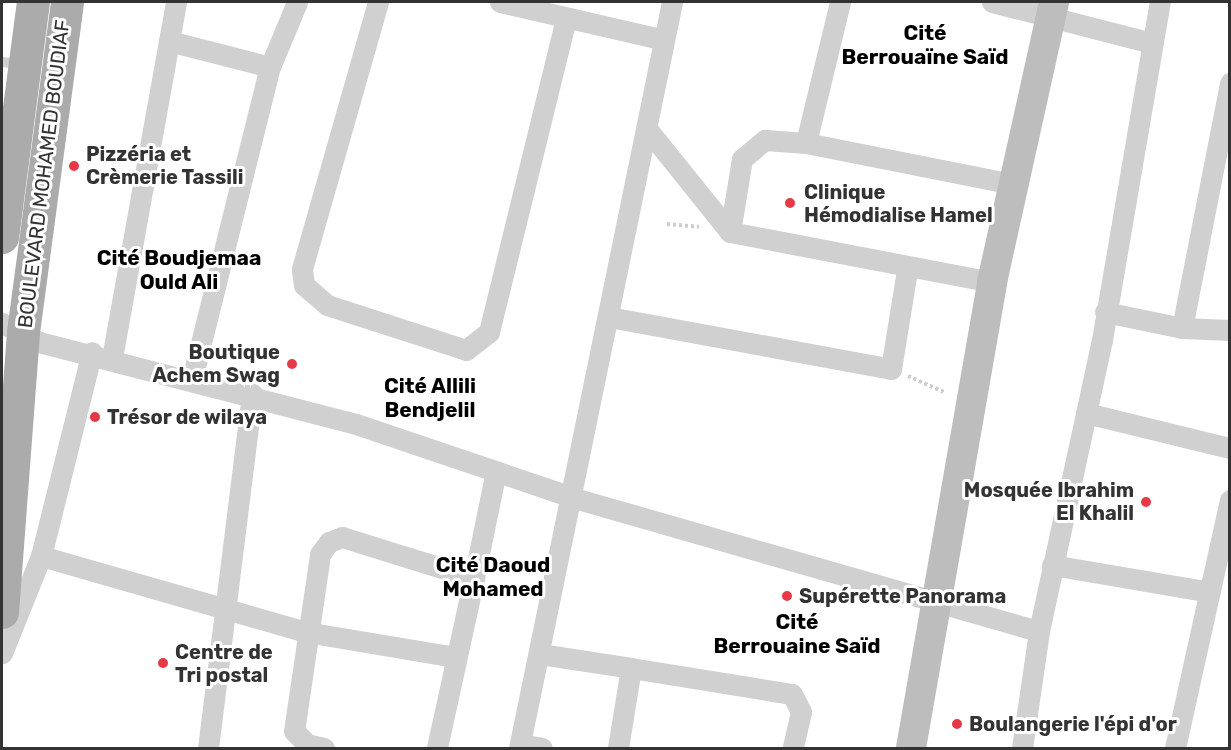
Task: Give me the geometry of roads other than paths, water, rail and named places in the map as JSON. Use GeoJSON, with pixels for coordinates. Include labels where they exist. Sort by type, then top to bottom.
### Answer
{"type":"FeatureCollection","features":[{"type":"Feature","properties":{"kind":"main road","name":"BOULEVARD MOHAMED BOUDIAF"},"geometry":{"type":"LineString","coordinates":[[2,237],[13,63],[33,2]]}},
{"type":"Feature","properties":{"kind":"main road","name":"BOULEVARD MOHAMED BOUDIAF"},"geometry":{"type":"LineString","coordinates":[[2,612],[17,338],[67,2]]}},
{"type":"Feature","properties":{"kind":"street"},"geometry":{"type":"LineString","coordinates":[[2,653],[41,556],[102,355],[176,2]]}},
{"type":"Feature","properties":{"kind":"street"},"geometry":{"type":"LineString","coordinates":[[192,380],[270,67],[297,2]]}},
{"type":"Feature","properties":{"kind":"street"},"geometry":{"type":"LineString","coordinates":[[378,2],[302,269],[304,285],[327,304],[466,350],[489,332],[555,11]]}},
{"type":"Feature","properties":{"kind":"street"},"geometry":{"type":"LineString","coordinates":[[500,2],[555,11],[664,40]]}},
{"type":"Feature","properties":{"kind":"street"},"geometry":{"type":"LineString","coordinates":[[542,748],[519,746],[574,498],[672,2]]}},
{"type":"Feature","properties":{"kind":"street"},"geometry":{"type":"LineString","coordinates":[[806,143],[840,2]]}},
{"type":"Feature","properties":{"kind":"street"},"geometry":{"type":"LineString","coordinates":[[992,2],[1053,11],[1152,43]]}},
{"type":"Feature","properties":{"kind":"street"},"geometry":{"type":"LineString","coordinates":[[1022,748],[1039,631],[1086,413],[1160,2]]}},
{"type":"Feature","properties":{"kind":"street"},"geometry":{"type":"LineString","coordinates":[[911,748],[992,282],[1053,11]]}},
{"type":"Feature","properties":{"kind":"street"},"geometry":{"type":"LineString","coordinates":[[169,41],[270,67]]}},
{"type":"Feature","properties":{"kind":"street"},"geometry":{"type":"LineString","coordinates":[[1182,327],[1223,152],[1230,83]]}},
{"type":"Feature","properties":{"kind":"street"},"geometry":{"type":"LineString","coordinates":[[648,130],[730,232],[907,270],[992,282]]}},
{"type":"Feature","properties":{"kind":"street"},"geometry":{"type":"LineString","coordinates":[[730,232],[742,159],[765,140],[806,143],[1014,184]]}},
{"type":"Feature","properties":{"kind":"street"},"geometry":{"type":"LineString","coordinates":[[609,316],[891,369],[907,270]]}},
{"type":"Feature","properties":{"kind":"street"},"geometry":{"type":"LineString","coordinates":[[1105,312],[1182,327],[1230,330]]}},
{"type":"Feature","properties":{"kind":"street"},"geometry":{"type":"LineString","coordinates":[[17,338],[102,355],[252,394],[574,498],[1039,631]]}},
{"type":"Feature","properties":{"kind":"street"},"geometry":{"type":"LineString","coordinates":[[210,748],[222,605],[252,394]]}},
{"type":"Feature","properties":{"kind":"street"},"geometry":{"type":"LineString","coordinates":[[1086,413],[1230,448]]}},
{"type":"Feature","properties":{"kind":"street"},"geometry":{"type":"LineString","coordinates":[[437,748],[496,471]]}},
{"type":"Feature","properties":{"kind":"street"},"geometry":{"type":"LineString","coordinates":[[1175,748],[1230,500]]}},
{"type":"Feature","properties":{"kind":"street"},"geometry":{"type":"LineString","coordinates":[[324,748],[307,744],[294,731],[306,632],[320,554],[329,542],[342,537],[474,578]]}},
{"type":"Feature","properties":{"kind":"street"},"geometry":{"type":"LineString","coordinates":[[41,556],[222,605],[306,632],[456,657]]}},
{"type":"Feature","properties":{"kind":"street"},"geometry":{"type":"LineString","coordinates":[[1052,565],[1210,592]]}},
{"type":"Feature","properties":{"kind":"street"},"geometry":{"type":"LineString","coordinates":[[540,654],[792,694],[801,712],[793,748]]}},
{"type":"Feature","properties":{"kind":"street"},"geometry":{"type":"LineString","coordinates":[[618,748],[631,668]]}},
{"type":"Feature","properties":{"kind":"place","name":"Pizzéria et Crèmerie Tassili"},"geometry":{"type":"Point","coordinates":[74,166]}},
{"type":"Feature","properties":{"kind":"place","name":"Clinique Hémodialise Hamel"},"geometry":{"type":"Point","coordinates":[790,203]}},
{"type":"Feature","properties":{"kind":"place","name":"Boutique Achem Swag"},"geometry":{"type":"Point","coordinates":[292,364]}},
{"type":"Feature","properties":{"kind":"place","name":"Trésor de wilaya"},"geometry":{"type":"Point","coordinates":[95,417]}},
{"type":"Feature","properties":{"kind":"place","name":"Mosquée Ibrahim El Khalil"},"geometry":{"type":"Point","coordinates":[1146,502]}},
{"type":"Feature","properties":{"kind":"place","name":"Supérette Panorama"},"geometry":{"type":"Point","coordinates":[787,596]}},
{"type":"Feature","properties":{"kind":"place","name":"Centre de Tri postal"},"geometry":{"type":"Point","coordinates":[163,663]}},
{"type":"Feature","properties":{"kind":"place","name":"Boulangerie l'épi d'or"},"geometry":{"type":"Point","coordinates":[957,724]}},
{"type":"Feature","properties":{"kind":"district","name":"Cité Berrouaïne Saïd"},"geometry":{"type":"Point","coordinates":[925,45]}},
{"type":"Feature","properties":{"kind":"district","name":"Cité Boudjemaa Ould Ali"},"geometry":{"type":"Point","coordinates":[179,270]}},
{"type":"Feature","properties":{"kind":"district","name":"Cité Allili Bendjelil"},"geometry":{"type":"Point","coordinates":[430,398]}},
{"type":"Feature","properties":{"kind":"district","name":"Cité Daoud Mohamed"},"geometry":{"type":"Point","coordinates":[493,577]}},
{"type":"Feature","properties":{"kind":"district","name":"Cité Berrouaine Saïd"},"geometry":{"type":"Point","coordinates":[797,634]}}]}
